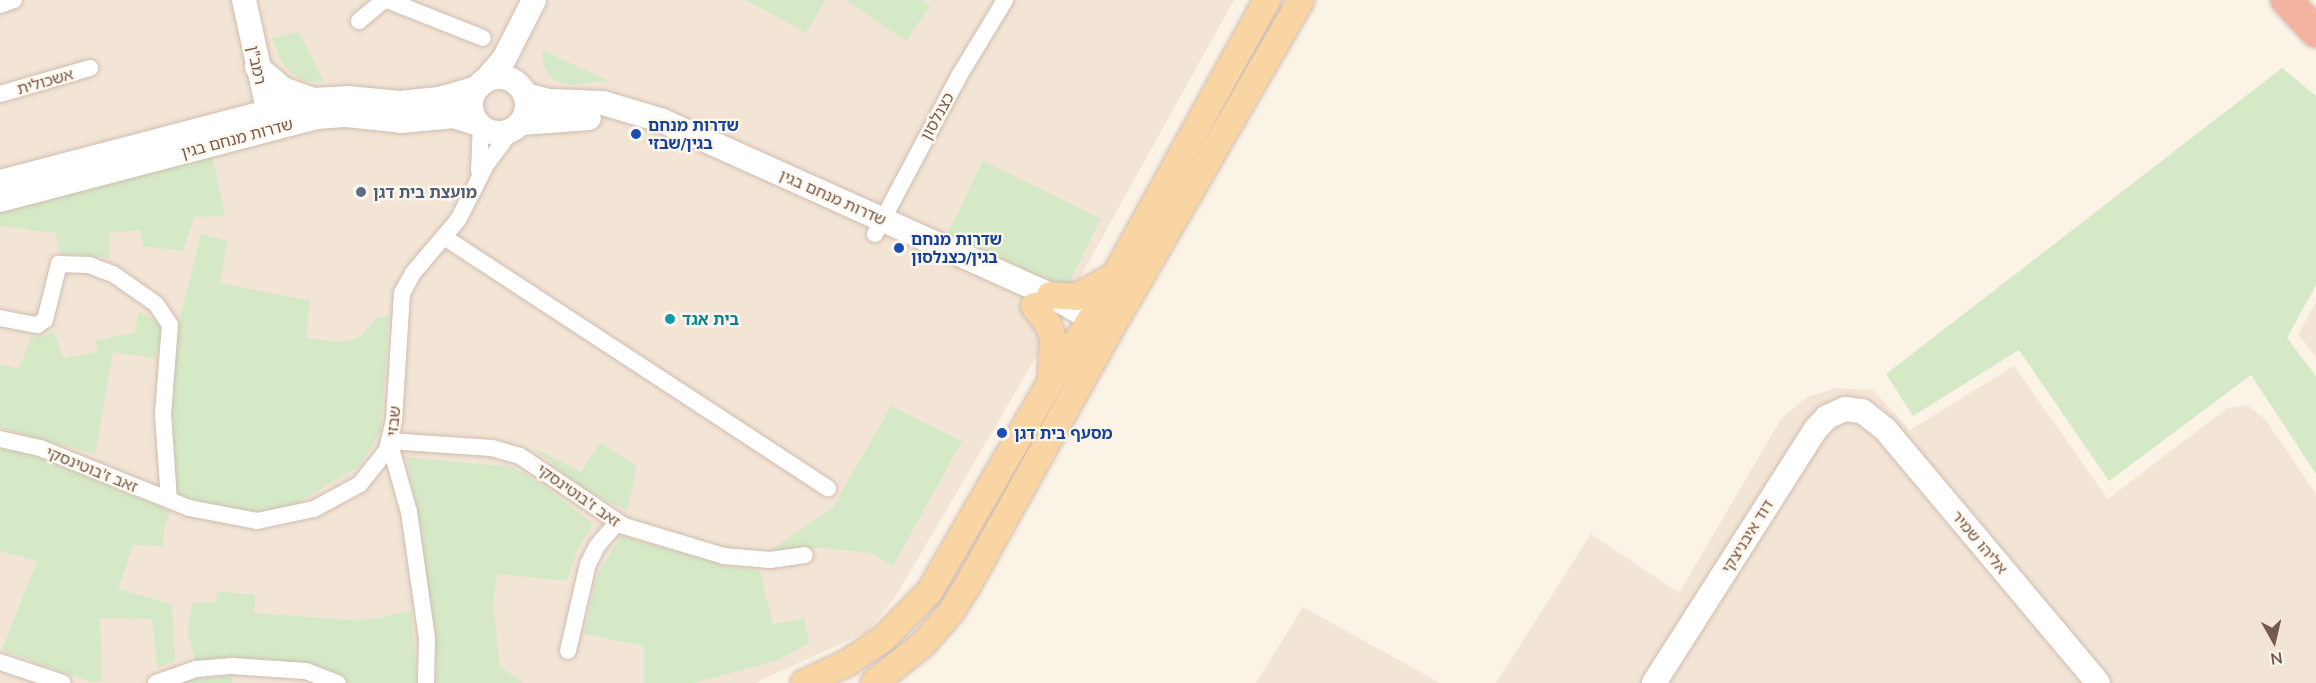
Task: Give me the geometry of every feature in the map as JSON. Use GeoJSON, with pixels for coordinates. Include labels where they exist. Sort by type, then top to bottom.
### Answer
{"type":"FeatureCollection","features":[{"type":"Feature","properties":{"kind":"highway"},"geometry":{"type":"LineString","coordinates":[[2286,0],[2316,32]]}},
{"type":"Feature","properties":{"kind":"main road"},"geometry":{"type":"LineString","coordinates":[[874,683],[922,644],[951,612],[1093,328],[1113,277],[1268,0]]}},
{"type":"Feature","properties":{"kind":"main road"},"geometry":{"type":"LineString","coordinates":[[804,683],[848,663],[884,639],[930,591],[1051,381],[1093,328],[1300,0]]}},
{"type":"Feature","properties":{"kind":"main road"},"geometry":{"type":"LineString","coordinates":[[1051,381],[1053,338],[1042,300],[1076,297],[1113,277]]}},
{"type":"Feature","properties":{"kind":"street"},"geometry":{"type":"LineString","coordinates":[[0,5],[14,0]]}},
{"type":"Feature","properties":{"kind":"street","name":"רמב\"ן"},"geometry":{"type":"LineString","coordinates":[[244,0],[270,120]]}},
{"type":"Feature","properties":{"kind":"street"},"geometry":{"type":"LineString","coordinates":[[359,21],[385,0],[483,38]]}},
{"type":"Feature","properties":{"kind":"street"},"geometry":{"type":"LineString","coordinates":[[519,26],[517,70],[527,107],[516,127],[494,133],[479,125],[471,106],[480,85],[504,59],[519,26],[534,0]]}},
{"type":"Feature","properties":{"kind":"street","name":"כצנלסון"},"geometry":{"type":"LineString","coordinates":[[878,227],[1005,0]]}},
{"type":"Feature","properties":{"kind":"street"},"geometry":{"type":"LineString","coordinates":[[257,67],[284,88],[313,100]]}},
{"type":"Feature","properties":{"kind":"street","name":"אשכולית"},"geometry":{"type":"LineString","coordinates":[[0,94],[90,68]]}},
{"type":"Feature","properties":{"kind":"street"},"geometry":{"type":"LineString","coordinates":[[480,85],[501,77],[524,93]]}},
{"type":"Feature","properties":{"kind":"street","name":"שדרות מנחם בגין"},"geometry":{"type":"LineString","coordinates":[[0,200],[270,120],[313,100],[347,98],[400,104],[439,99],[480,85]]}},
{"type":"Feature","properties":{"kind":"street","name":"שדרות מנחם בגין"},"geometry":{"type":"LineString","coordinates":[[524,93],[549,101],[603,103],[642,112],[878,227]]}},
{"type":"Feature","properties":{"kind":"street","name":"שדרות מנחם בגין"},"geometry":{"type":"LineString","coordinates":[[0,183],[270,120],[339,115],[401,121],[454,116],[479,125]]}},
{"type":"Feature","properties":{"kind":"street","name":"שדרות מנחם בגין"},"geometry":{"type":"LineString","coordinates":[[516,127],[580,117],[636,127],[878,227],[1042,300],[1093,328]]}},
{"type":"Feature","properties":{"kind":"street","name":"שבזי"},"geometry":{"type":"LineString","coordinates":[[477,180],[483,144],[479,125]]}},
{"type":"Feature","properties":{"kind":"street","name":"שבזי"},"geometry":{"type":"LineString","coordinates":[[426,683],[427,638],[409,512],[389,441],[394,420],[402,293],[412,273],[458,220],[477,180],[516,127]]}},
{"type":"Feature","properties":{"kind":"street"},"geometry":{"type":"LineString","coordinates":[[444,237],[828,488]]}},
{"type":"Feature","properties":{"kind":"street"},"geometry":{"type":"LineString","coordinates":[[0,318],[37,325],[45,320],[60,264],[89,266],[113,274],[156,304],[170,325],[163,414],[169,500]]}},
{"type":"Feature","properties":{"kind":"street","name":"דוד איבניצקי"},"geometry":{"type":"LineString","coordinates":[[1654,683],[1815,429],[1836,411],[1856,410]]}},
{"type":"Feature","properties":{"kind":"street","name":"אליהו שמיר"},"geometry":{"type":"LineString","coordinates":[[1856,410],[1885,429],[2098,683]]}},
{"type":"Feature","properties":{"kind":"street","name":"זאב ז'בוטינסקי"},"geometry":{"type":"LineString","coordinates":[[0,439],[40,448],[169,500],[225,517],[257,521],[280,518],[314,508],[360,484],[387,450],[389,441],[492,448],[520,456],[617,522],[724,556],[771,560],[805,555]]}},
{"type":"Feature","properties":{"kind":"street"},"geometry":{"type":"LineString","coordinates":[[568,651],[588,564],[597,546],[617,522]]}},
{"type":"Feature","properties":{"kind":"street"},"geometry":{"type":"LineString","coordinates":[[0,662],[63,683]]}},
{"type":"Feature","properties":{"kind":"street"},"geometry":{"type":"LineString","coordinates":[[156,683],[196,669],[232,666],[306,671],[338,683]]}},
{"type":"Feature","properties":{"kind":"shaded area"},"geometry":{"type":"Polygon","coordinates":[[[0,0],[1234,0],[1036,357],[896,596],[869,631],[755,683],[0,683],[0,0]]]}},
{"type":"Feature","properties":{"kind":"shaded area"},"geometry":{"type":"Polygon","coordinates":[[[2316,302],[2316,357],[2298,334],[2316,302]]]}},
{"type":"Feature","properties":{"kind":"shaded area"},"geometry":{"type":"Polygon","coordinates":[[[2014,366],[2108,499],[2227,408],[2247,405],[2265,419],[2316,494],[2316,683],[1496,683],[1591,534],[1679,593],[1781,419],[1807,397],[1836,388],[1873,390],[1910,430],[2014,366]]]}},
{"type":"Feature","properties":{"kind":"shaded area"},"geometry":{"type":"Polygon","coordinates":[[[1303,607],[1440,683],[1256,683],[1303,607]]]}},
{"type":"Feature","properties":{"kind":"green space"},"geometry":{"type":"Polygon","coordinates":[[[746,0],[825,0],[806,33],[746,0]]]}},
{"type":"Feature","properties":{"kind":"green space"},"geometry":{"type":"Polygon","coordinates":[[[845,0],[922,0],[930,6],[906,41],[845,0]]]}},
{"type":"Feature","properties":{"kind":"green space"},"geometry":{"type":"Polygon","coordinates":[[[299,32],[324,82],[304,81],[289,71],[279,57],[272,38],[299,32]]]}},
{"type":"Feature","properties":{"kind":"green space"},"geometry":{"type":"Polygon","coordinates":[[[542,50],[609,81],[569,85],[553,80],[543,67],[542,50]]]}},
{"type":"Feature","properties":{"kind":"green space"},"geometry":{"type":"Polygon","coordinates":[[[2282,68],[2316,96],[2316,285],[2287,338],[2316,376],[2316,474],[2251,375],[2109,481],[2019,350],[1913,416],[1886,374],[2282,68]]]}},
{"type":"Feature","properties":{"kind":"green space"},"geometry":{"type":"Polygon","coordinates":[[[211,151],[225,216],[194,217],[183,251],[143,246],[140,230],[109,233],[110,258],[59,253],[56,233],[0,226],[0,209],[211,151]]]}},
{"type":"Feature","properties":{"kind":"green space"},"geometry":{"type":"Polygon","coordinates":[[[983,161],[1101,218],[1066,290],[948,233],[983,161]]]}},
{"type":"Feature","properties":{"kind":"green space"},"geometry":{"type":"Polygon","coordinates":[[[201,234],[227,241],[220,283],[310,301],[306,338],[343,342],[359,337],[376,319],[389,315],[381,431],[360,466],[297,503],[266,511],[238,511],[174,494],[173,370],[179,322],[201,234]]]}},
{"type":"Feature","properties":{"kind":"green space"},"geometry":{"type":"Polygon","coordinates":[[[139,312],[157,321],[162,331],[156,359],[113,352],[95,454],[0,428],[0,364],[19,369],[31,337],[46,336],[54,331],[63,358],[97,352],[96,340],[135,333],[139,312]]]}},
{"type":"Feature","properties":{"kind":"green space"},"geometry":{"type":"Polygon","coordinates":[[[891,406],[962,441],[893,566],[871,553],[821,548],[770,551],[833,507],[891,406]]]}},
{"type":"Feature","properties":{"kind":"green space"},"geometry":{"type":"Polygon","coordinates":[[[600,443],[637,466],[627,511],[576,484],[532,447],[581,472],[600,443]]]}},
{"type":"Feature","properties":{"kind":"green space"},"geometry":{"type":"Polygon","coordinates":[[[0,448],[36,456],[171,511],[164,527],[163,546],[133,545],[118,589],[172,604],[175,661],[157,668],[152,619],[100,618],[102,681],[91,682],[2,650],[37,561],[0,551],[0,448]]]}},
{"type":"Feature","properties":{"kind":"green space"},"geometry":{"type":"Polygon","coordinates":[[[406,457],[512,467],[539,482],[593,524],[577,551],[567,581],[497,574],[493,606],[500,667],[524,683],[436,683],[436,636],[425,592],[421,528],[406,457]]]}},
{"type":"Feature","properties":{"kind":"green space"},"geometry":{"type":"Polygon","coordinates":[[[621,536],[733,567],[760,571],[773,624],[804,618],[809,643],[776,661],[693,683],[644,683],[644,646],[584,634],[597,575],[621,536]]]}},
{"type":"Feature","properties":{"kind":"green space"},"geometry":{"type":"Polygon","coordinates":[[[218,591],[255,595],[254,613],[349,620],[375,619],[411,610],[417,683],[348,683],[304,667],[234,657],[195,661],[187,632],[193,603],[215,603],[218,591]]]}},
{"type":"Feature","properties":{"kind":"green space"},"geometry":{"type":"Polygon","coordinates":[[[233,676],[232,683],[182,683],[192,679],[233,676]]]}},
{"type":"Feature","properties":{"kind":"place","name":"שדרות מנחם בגין/שבזי"},"geometry":{"type":"Point","coordinates":[636,134]}},
{"type":"Feature","properties":{"kind":"place","name":"מועצת בית דגן"},"geometry":{"type":"Point","coordinates":[361,192]}},
{"type":"Feature","properties":{"kind":"place","name":"שדרות מנחם בגין/כצנלסון"},"geometry":{"type":"Point","coordinates":[899,248]}},
{"type":"Feature","properties":{"kind":"place","name":"בית אגד"},"geometry":{"type":"Point","coordinates":[670,319]}},
{"type":"Feature","properties":{"kind":"place","name":"מסעף בית דגן"},"geometry":{"type":"Point","coordinates":[1002,433]}}]}
